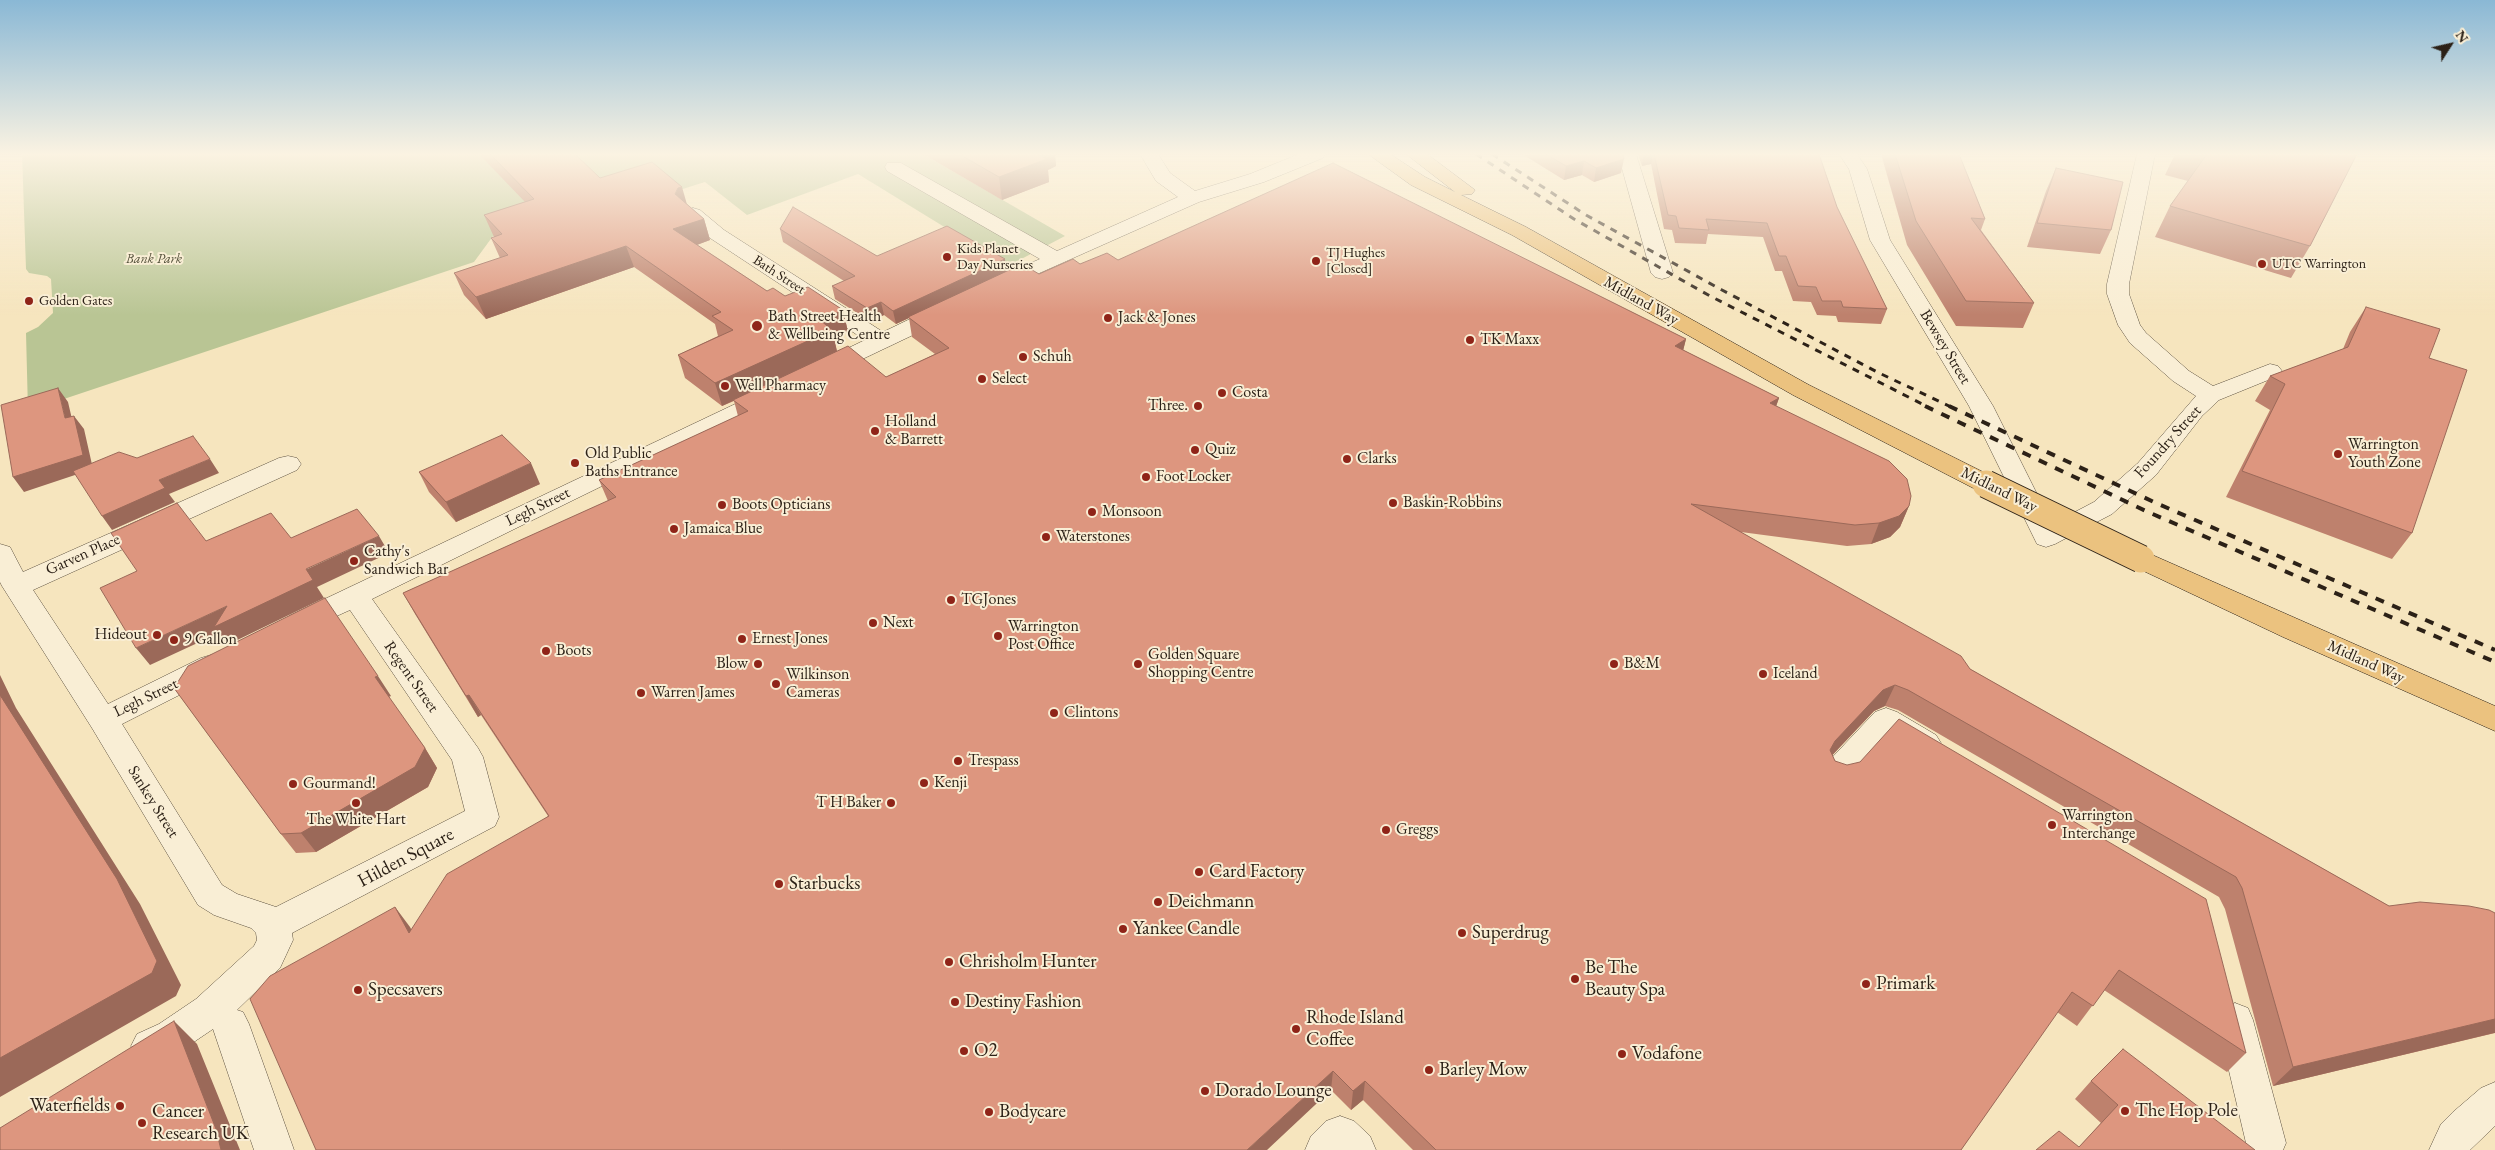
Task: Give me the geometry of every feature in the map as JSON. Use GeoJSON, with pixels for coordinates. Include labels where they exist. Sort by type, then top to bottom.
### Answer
{"type":"FeatureCollection","features":[{"type":"Feature","properties":{"kind":"highway","name":"Midland Way"},"geometry":{"type":"LineString","coordinates":[[1472,208],[1519,231],[1801,390],[1956,468],[2141,559],[2293,630],[2495,719]]}},
{"type":"Feature","properties":{"kind":"highway","name":"Midland Way"},"geometry":{"type":"LineString","coordinates":[[1487,208],[1519,231]]}},
{"type":"Feature","properties":{"kind":"street"},"geometry":{"type":"LineString","coordinates":[[966,208],[1056,259]]}},
{"type":"Feature","properties":{"kind":"street","name":"Legh Street"},"geometry":{"type":"LineString","coordinates":[[274,636],[796,381],[1170,208]]}},
{"type":"Feature","properties":{"kind":"street"},"geometry":{"type":"LineString","coordinates":[[1643,208],[1662,273]]}},
{"type":"Feature","properties":{"kind":"street","name":"Bewsey Street"},"geometry":{"type":"LineString","coordinates":[[1870,208],[1880,240],[1981,406],[2046,538]]}},
{"type":"Feature","properties":{"kind":"street"},"geometry":{"type":"LineString","coordinates":[[2135,208],[2118,294],[2124,313],[2138,338],[2180,376],[2211,395]]}},
{"type":"Feature","properties":{"kind":"street","name":"Bath Street"},"geometry":{"type":"LineString","coordinates":[[706,218],[716,234],[881,341]]}},
{"type":"Feature","properties":{"kind":"street","name":"Foundry Street"},"geometry":{"type":"LineString","coordinates":[[2046,538],[2103,508],[2147,469],[2194,411],[2211,395],[2270,371]]}},
{"type":"Feature","properties":{"kind":"street","name":"Garven Place"},"geometry":{"type":"LineString","coordinates":[[16,586],[288,464]]}},
{"type":"Feature","properties":{"kind":"street","name":"Sankey Street"},"geometry":{"type":"LineString","coordinates":[[0,554],[16,586],[102,720],[210,895],[226,905],[262,918],[273,926]]}},
{"type":"Feature","properties":{"kind":"street","name":"Regent Street"},"geometry":{"type":"LineString","coordinates":[[355,596],[467,757]]}},
{"type":"Feature","properties":{"kind":"street","name":"Legh Street"},"geometry":{"type":"LineString","coordinates":[[102,720],[238,653]]}},
{"type":"Feature","properties":{"kind":"street"},"geometry":{"type":"LineString","coordinates":[[1838,772],[1886,720],[1954,760]]}},
{"type":"Feature","properties":{"kind":"street","name":"Hilden Square"},"geometry":{"type":"LineString","coordinates":[[273,926],[483,817],[467,757]]}},
{"type":"Feature","properties":{"kind":"street"},"geometry":{"type":"LineString","coordinates":[[118,1063],[172,1036],[219,1017],[247,978],[267,956],[275,940],[273,926]]}},
{"type":"Feature","properties":{"kind":"street"},"geometry":{"type":"LineString","coordinates":[[2228,993],[2266,1143]]}},
{"type":"Feature","properties":{"kind":"street"},"geometry":{"type":"LineString","coordinates":[[219,1017],[274,1150]]}},
{"type":"Feature","properties":{"kind":"street"},"geometry":{"type":"LineString","coordinates":[[2449,1150],[2455,1138],[2467,1125],[2495,1101]]}},
{"type":"Feature","properties":{"kind":"street"},"geometry":{"type":"LineString","coordinates":[[1325,1150],[1340,1135],[1356,1150]]}},
{"type":"Feature","properties":{"kind":"green space","name":"Bank Park"},"geometry":{"type":"Polygon","coordinates":[[[24,208],[610,208],[493,236],[474,262],[28,411],[26,333],[38,327],[53,313],[51,279],[47,276],[29,273],[26,269],[24,208]]]}},
{"type":"Feature","properties":{"kind":"green space"},"geometry":{"type":"Polygon","coordinates":[[[738,208],[767,208],[747,215],[738,208]]]}},
{"type":"Feature","properties":{"kind":"green space"},"geometry":{"type":"Polygon","coordinates":[[[913,208],[1016,208],[1065,236],[1008,266],[913,208]]]}},
{"type":"Feature","properties":{"kind":"building"},"geometry":{"type":"Polygon","coordinates":[[[507,208],[691,208],[704,219],[673,229],[767,291],[773,288],[785,296],[808,287],[843,310],[820,320],[832,330],[715,383],[678,355],[733,330],[712,316],[721,312],[626,246],[476,297],[454,273],[508,255],[491,238],[502,234],[484,215],[507,208]]]}},
{"type":"Feature","properties":{"kind":"building"},"geometry":{"type":"Polygon","coordinates":[[[794,208],[877,256],[947,226],[1005,259],[893,311],[881,302],[867,308],[832,286],[855,276],[780,229],[794,208]]]}},
{"type":"Feature","properties":{"kind":"building","name":"Golden Square Shopping Centre"},"geometry":{"type":"Polygon","coordinates":[[[1234,208],[1423,208],[1686,339],[1675,346],[1779,398],[1770,403],[1889,461],[1907,479],[1911,496],[1909,506],[1899,516],[1879,523],[1855,525],[1691,504],[1961,656],[1970,669],[2389,906],[2420,902],[2469,906],[2495,913],[2495,1019],[2293,1067],[2242,888],[2236,877],[1908,690],[1895,685],[1883,690],[1835,741],[1830,750],[1835,761],[1847,765],[1860,762],[1899,719],[2206,899],[2246,1053],[2119,970],[2093,1006],[2072,992],[1961,1150],[1436,1150],[1365,1081],[1353,1091],[1333,1071],[1247,1150],[316,1150],[250,999],[270,976],[395,907],[409,933],[447,874],[549,816],[469,695],[466,696],[403,593],[616,497],[599,480],[748,411],[733,400],[848,346],[886,377],[949,348],[908,317],[1022,264],[1039,274],[1073,259],[1080,264],[1107,253],[1118,260],[1234,208]]]}},
{"type":"Feature","properties":{"kind":"building"},"geometry":{"type":"Polygon","coordinates":[[[1666,208],[1837,208],[1887,309],[1843,307],[1841,301],[1822,301],[1816,287],[1798,286],[1786,256],[1779,256],[1767,223],[1706,219],[1709,230],[1679,228],[1676,216],[1668,215],[1666,208]]]}},
{"type":"Feature","properties":{"kind":"building"},"geometry":{"type":"Polygon","coordinates":[[[1912,208],[1980,208],[1985,219],[1971,218],[2034,303],[1966,301],[1916,221],[1912,208]]]}},
{"type":"Feature","properties":{"kind":"building"},"geometry":{"type":"Polygon","coordinates":[[[2042,208],[2117,208],[2111,230],[2037,223],[2042,208]]]}},
{"type":"Feature","properties":{"kind":"building"},"geometry":{"type":"Polygon","coordinates":[[[2176,208],[2330,208],[2310,246],[2176,208]]]}},
{"type":"Feature","properties":{"kind":"building","name":"Warrington Youth Zone"},"geometry":{"type":"Polygon","coordinates":[[[2366,307],[2440,329],[2429,358],[2467,370],[2412,533],[2242,471],[2285,384],[2270,376],[2348,347],[2366,307]]]}},
{"type":"Feature","properties":{"kind":"building"},"geometry":{"type":"Polygon","coordinates":[[[58,388],[65,418],[74,416],[83,455],[13,477],[1,405],[58,388]]]}},
{"type":"Feature","properties":{"kind":"building"},"geometry":{"type":"Polygon","coordinates":[[[502,435],[531,463],[446,502],[419,472],[502,435]]]}},
{"type":"Feature","properties":{"kind":"building"},"geometry":{"type":"Polygon","coordinates":[[[193,436],[210,459],[159,480],[165,488],[102,516],[73,471],[119,452],[137,458],[193,436]]]}},
{"type":"Feature","properties":{"kind":"building"},"geometry":{"type":"Polygon","coordinates":[[[177,503],[206,541],[271,513],[291,538],[357,509],[379,536],[306,569],[313,580],[214,627],[227,606],[136,648],[100,588],[137,571],[111,533],[177,503]]]}},
{"type":"Feature","properties":{"kind":"building"},"geometry":{"type":"Polygon","coordinates":[[[325,598],[378,676],[375,677],[425,748],[415,767],[301,833],[281,834],[174,688],[188,666],[325,598]]]}},
{"type":"Feature","properties":{"kind":"building"},"geometry":{"type":"Polygon","coordinates":[[[0,695],[117,879],[157,961],[152,973],[0,1058],[0,695]]]}},
{"type":"Feature","properties":{"kind":"building"},"geometry":{"type":"Polygon","coordinates":[[[174,1021],[216,1129],[221,1150],[0,1150],[0,1128],[174,1021]]]}},
{"type":"Feature","properties":{"kind":"building"},"geometry":{"type":"Polygon","coordinates":[[[2123,1049],[2255,1150],[2036,1150],[2059,1131],[2079,1147],[2118,1105],[2091,1081],[2123,1049]]]}},
{"type":"Feature","properties":{"kind":"railway"},"geometry":{"type":"LineString","coordinates":[[1557,208],[1710,296],[1928,407]]}},
{"type":"Feature","properties":{"kind":"railway"},"geometry":{"type":"LineString","coordinates":[[1575,208],[1722,290],[1877,372],[1951,407]]}},
{"type":"Feature","properties":{"kind":"railway"},"geometry":{"type":"LineString","coordinates":[[1925,406],[2148,512],[2495,662]]}},
{"type":"Feature","properties":{"kind":"railway"},"geometry":{"type":"LineString","coordinates":[[1949,406],[2156,503],[2495,650]]}},
{"type":"Feature","properties":{"kind":"place","name":"Kids Planet Day Nurseries"},"geometry":{"type":"Point","coordinates":[947,257]}},
{"type":"Feature","properties":{"kind":"place","name":"TJ Hughes [Closed]"},"geometry":{"type":"Point","coordinates":[1316,261]}},
{"type":"Feature","properties":{"kind":"place","name":"UTC Warrington"},"geometry":{"type":"Point","coordinates":[2262,264]}},
{"type":"Feature","properties":{"kind":"place","name":"Golden Gates"},"geometry":{"type":"Point","coordinates":[29,301]}},
{"type":"Feature","properties":{"kind":"place","name":"Jack & Jones"},"geometry":{"type":"Point","coordinates":[1108,318]}},
{"type":"Feature","properties":{"kind":"place","name":"Bath Street Health & Wellbeing Centre"},"geometry":{"type":"Point","coordinates":[757,326]}},
{"type":"Feature","properties":{"kind":"place","name":"TK Maxx"},"geometry":{"type":"Point","coordinates":[1470,340]}},
{"type":"Feature","properties":{"kind":"place","name":"Schuh"},"geometry":{"type":"Point","coordinates":[1023,357]}},
{"type":"Feature","properties":{"kind":"place","name":"Select"},"geometry":{"type":"Point","coordinates":[982,379]}},
{"type":"Feature","properties":{"kind":"place","name":"Well Pharmacy"},"geometry":{"type":"Point","coordinates":[725,386]}},
{"type":"Feature","properties":{"kind":"place","name":"Costa"},"geometry":{"type":"Point","coordinates":[1222,393]}},
{"type":"Feature","properties":{"kind":"place","name":"Three."},"geometry":{"type":"Point","coordinates":[1198,406]}},
{"type":"Feature","properties":{"kind":"place","name":"Holland & Barrett"},"geometry":{"type":"Point","coordinates":[875,431]}},
{"type":"Feature","properties":{"kind":"place","name":"Quiz"},"geometry":{"type":"Point","coordinates":[1195,450]}},
{"type":"Feature","properties":{"kind":"place","name":"Warrington Youth Zone"},"geometry":{"type":"Point","coordinates":[2338,454]}},
{"type":"Feature","properties":{"kind":"place","name":"Clarks"},"geometry":{"type":"Point","coordinates":[1347,459]}},
{"type":"Feature","properties":{"kind":"place","name":"Old Public Baths Entrance"},"geometry":{"type":"Point","coordinates":[575,463]}},
{"type":"Feature","properties":{"kind":"place","name":"Foot Locker"},"geometry":{"type":"Point","coordinates":[1146,477]}},
{"type":"Feature","properties":{"kind":"place","name":"Baskin-Robbins"},"geometry":{"type":"Point","coordinates":[1393,503]}},
{"type":"Feature","properties":{"kind":"place","name":"Boots Opticians"},"geometry":{"type":"Point","coordinates":[722,505]}},
{"type":"Feature","properties":{"kind":"place","name":"Monsoon"},"geometry":{"type":"Point","coordinates":[1092,512]}},
{"type":"Feature","properties":{"kind":"place","name":"Jamaica Blue"},"geometry":{"type":"Point","coordinates":[674,529]}},
{"type":"Feature","properties":{"kind":"place","name":"Waterstones"},"geometry":{"type":"Point","coordinates":[1046,537]}},
{"type":"Feature","properties":{"kind":"place","name":"Cathy's Sandwich Bar"},"geometry":{"type":"Point","coordinates":[354,561]}},
{"type":"Feature","properties":{"kind":"place","name":"TGJones"},"geometry":{"type":"Point","coordinates":[951,600]}},
{"type":"Feature","properties":{"kind":"place","name":"Next"},"geometry":{"type":"Point","coordinates":[873,623]}},
{"type":"Feature","properties":{"kind":"place","name":"Hideout"},"geometry":{"type":"Point","coordinates":[157,635]}},
{"type":"Feature","properties":{"kind":"place","name":"Warrington Post Office"},"geometry":{"type":"Point","coordinates":[998,636]}},
{"type":"Feature","properties":{"kind":"place","name":"Ernest Jones"},"geometry":{"type":"Point","coordinates":[742,639]}},
{"type":"Feature","properties":{"kind":"place","name":"9 Gallon"},"geometry":{"type":"Point","coordinates":[174,640]}},
{"type":"Feature","properties":{"kind":"place","name":"Boots"},"geometry":{"type":"Point","coordinates":[546,651]}},
{"type":"Feature","properties":{"kind":"place","name":"Blow"},"geometry":{"type":"Point","coordinates":[758,664]}},
{"type":"Feature","properties":{"kind":"place","name":"Golden Square Shopping Centre"},"geometry":{"type":"Point","coordinates":[1138,664]}},
{"type":"Feature","properties":{"kind":"place","name":"B&M"},"geometry":{"type":"Point","coordinates":[1614,664]}},
{"type":"Feature","properties":{"kind":"place","name":"Iceland"},"geometry":{"type":"Point","coordinates":[1763,674]}},
{"type":"Feature","properties":{"kind":"place","name":"Wilkinson Cameras"},"geometry":{"type":"Point","coordinates":[776,684]}},
{"type":"Feature","properties":{"kind":"place","name":"Warren James"},"geometry":{"type":"Point","coordinates":[641,693]}},
{"type":"Feature","properties":{"kind":"place","name":"Clintons"},"geometry":{"type":"Point","coordinates":[1054,713]}},
{"type":"Feature","properties":{"kind":"place","name":"Trespass"},"geometry":{"type":"Point","coordinates":[958,761]}},
{"type":"Feature","properties":{"kind":"place","name":"Kenji"},"geometry":{"type":"Point","coordinates":[924,783]}},
{"type":"Feature","properties":{"kind":"place","name":"Gourmand!"},"geometry":{"type":"Point","coordinates":[293,784]}},
{"type":"Feature","properties":{"kind":"place","name":"The White Hart"},"geometry":{"type":"Point","coordinates":[356,803]}},
{"type":"Feature","properties":{"kind":"place","name":"T H Baker"},"geometry":{"type":"Point","coordinates":[891,803]}},
{"type":"Feature","properties":{"kind":"place","name":"Warrington Interchange"},"geometry":{"type":"Point","coordinates":[2052,825]}},
{"type":"Feature","properties":{"kind":"place","name":"Greggs"},"geometry":{"type":"Point","coordinates":[1386,830]}},
{"type":"Feature","properties":{"kind":"place","name":"Card Factory"},"geometry":{"type":"Point","coordinates":[1199,872]}},
{"type":"Feature","properties":{"kind":"place","name":"Starbucks"},"geometry":{"type":"Point","coordinates":[779,884]}},
{"type":"Feature","properties":{"kind":"place","name":"Deichmann"},"geometry":{"type":"Point","coordinates":[1158,902]}},
{"type":"Feature","properties":{"kind":"place","name":"Yankee Candle"},"geometry":{"type":"Point","coordinates":[1123,929]}},
{"type":"Feature","properties":{"kind":"place","name":"Superdrug"},"geometry":{"type":"Point","coordinates":[1462,933]}},
{"type":"Feature","properties":{"kind":"place","name":"Chrisholm Hunter"},"geometry":{"type":"Point","coordinates":[949,962]}},
{"type":"Feature","properties":{"kind":"place","name":"Be The Beauty Spa"},"geometry":{"type":"Point","coordinates":[1575,979]}},
{"type":"Feature","properties":{"kind":"place","name":"Primark"},"geometry":{"type":"Point","coordinates":[1866,984]}},
{"type":"Feature","properties":{"kind":"place","name":"Specsavers"},"geometry":{"type":"Point","coordinates":[358,990]}},
{"type":"Feature","properties":{"kind":"place","name":"Destiny Fashion"},"geometry":{"type":"Point","coordinates":[955,1002]}},
{"type":"Feature","properties":{"kind":"place","name":"Rhode Island Coffee"},"geometry":{"type":"Point","coordinates":[1296,1029]}},
{"type":"Feature","properties":{"kind":"place","name":"O2"},"geometry":{"type":"Point","coordinates":[964,1051]}},
{"type":"Feature","properties":{"kind":"place","name":"Vodafone"},"geometry":{"type":"Point","coordinates":[1622,1054]}},
{"type":"Feature","properties":{"kind":"place","name":"Barley Mow"},"geometry":{"type":"Point","coordinates":[1429,1070]}},
{"type":"Feature","properties":{"kind":"place","name":"Dorado Lounge"},"geometry":{"type":"Point","coordinates":[1205,1091]}},
{"type":"Feature","properties":{"kind":"place","name":"Waterfields"},"geometry":{"type":"Point","coordinates":[120,1106]}},
{"type":"Feature","properties":{"kind":"place","name":"The Hop Pole"},"geometry":{"type":"Point","coordinates":[2125,1111]}},
{"type":"Feature","properties":{"kind":"place","name":"Bodycare"},"geometry":{"type":"Point","coordinates":[989,1112]}},
{"type":"Feature","properties":{"kind":"place","name":"Cancer Research UK"},"geometry":{"type":"Point","coordinates":[142,1123]}}]}
